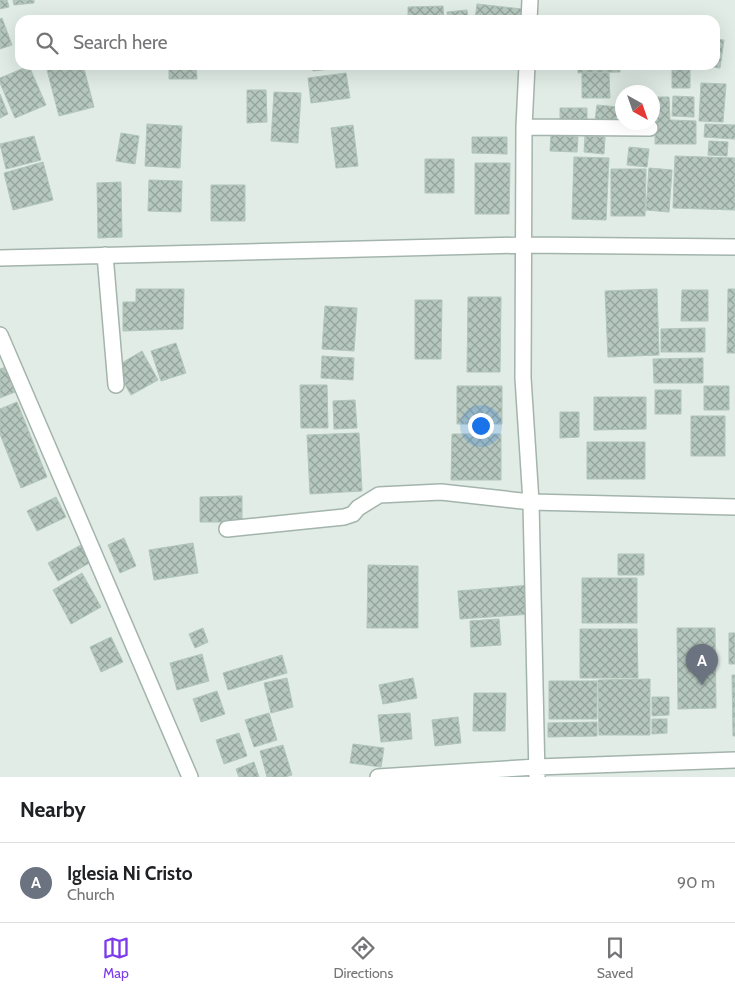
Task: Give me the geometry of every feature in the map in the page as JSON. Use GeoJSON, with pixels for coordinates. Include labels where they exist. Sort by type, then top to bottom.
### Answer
{"type":"FeatureCollection","features":[{"type":"Feature","properties":{"kind":"street"},"geometry":{"type":"LineString","coordinates":[[529,15],[530,0]]}},
{"type":"Feature","properties":{"kind":"street"},"geometry":{"type":"LineString","coordinates":[[527,70],[524,127],[523,378],[531,502],[537,772]]}},
{"type":"Feature","properties":{"kind":"street"},"geometry":{"type":"LineString","coordinates":[[524,127],[615,128]]}},
{"type":"Feature","properties":{"kind":"street"},"geometry":{"type":"LineString","coordinates":[[0,258],[524,245],[735,247]]}},
{"type":"Feature","properties":{"kind":"street"},"geometry":{"type":"LineString","coordinates":[[105,255],[116,385]]}},
{"type":"Feature","properties":{"kind":"street"},"geometry":{"type":"LineString","coordinates":[[0,335],[190,777]]}},
{"type":"Feature","properties":{"kind":"street"},"geometry":{"type":"LineString","coordinates":[[227,529],[344,517],[353,514],[358,508],[379,495],[441,492],[531,502],[735,507]]}},
{"type":"Feature","properties":{"kind":"street"},"geometry":{"type":"LineString","coordinates":[[378,777],[537,772],[735,760]]}},
{"type":"Feature","properties":{"kind":"building"},"geometry":{"type":"Polygon","coordinates":[[[0,0],[7,0],[9,7],[0,9],[0,0]]]}},
{"type":"Feature","properties":{"kind":"building"},"geometry":{"type":"Polygon","coordinates":[[[13,0],[34,0],[34,3],[14,5],[13,0]]]}},
{"type":"Feature","properties":{"kind":"building"},"geometry":{"type":"Polygon","coordinates":[[[477,4],[522,9],[521,15],[476,15],[477,4]]]}},
{"type":"Feature","properties":{"kind":"building"},"geometry":{"type":"Polygon","coordinates":[[[443,6],[444,15],[408,15],[408,7],[443,6]]]}},
{"type":"Feature","properties":{"kind":"building"},"geometry":{"type":"Polygon","coordinates":[[[467,10],[468,15],[447,15],[447,12],[467,10]]]}},
{"type":"Feature","properties":{"kind":"building"},"geometry":{"type":"Polygon","coordinates":[[[2,18],[12,45],[0,49],[0,19],[2,18]]]}},
{"type":"Feature","properties":{"kind":"building"},"geometry":{"type":"Polygon","coordinates":[[[720,40],[724,40],[720,68],[720,40]]]}},
{"type":"Feature","properties":{"kind":"building"},"geometry":{"type":"Polygon","coordinates":[[[19,70],[31,70],[46,105],[15,118],[0,83],[0,78],[19,70]]]}},
{"type":"Feature","properties":{"kind":"building"},"geometry":{"type":"Polygon","coordinates":[[[47,70],[84,70],[94,107],[59,116],[47,70]]]}},
{"type":"Feature","properties":{"kind":"building"},"geometry":{"type":"Polygon","coordinates":[[[169,70],[196,70],[197,79],[169,79],[169,70]]]}},
{"type":"Feature","properties":{"kind":"building"},"geometry":{"type":"Polygon","coordinates":[[[578,70],[620,70],[620,72],[578,73],[578,70]]]}},
{"type":"Feature","properties":{"kind":"building"},"geometry":{"type":"Polygon","coordinates":[[[672,70],[690,70],[690,88],[672,88],[672,70]]]}},
{"type":"Feature","properties":{"kind":"building"},"geometry":{"type":"Polygon","coordinates":[[[346,73],[350,98],[311,103],[308,78],[346,73]]]}},
{"type":"Feature","properties":{"kind":"building"},"geometry":{"type":"Polygon","coordinates":[[[582,73],[609,73],[610,98],[582,98],[582,73]]]}},
{"type":"Feature","properties":{"kind":"building"},"geometry":{"type":"Polygon","coordinates":[[[701,83],[726,84],[723,122],[699,121],[701,83]]]}},
{"type":"Feature","properties":{"kind":"building"},"geometry":{"type":"Polygon","coordinates":[[[247,90],[266,90],[267,122],[247,123],[247,90]]]}},
{"type":"Feature","properties":{"kind":"building"},"geometry":{"type":"Polygon","coordinates":[[[274,92],[301,93],[298,143],[271,141],[274,92]]]}},
{"type":"Feature","properties":{"kind":"building"},"geometry":{"type":"Polygon","coordinates":[[[0,94],[8,114],[0,118],[0,94]]]}},
{"type":"Feature","properties":{"kind":"building"},"geometry":{"type":"Polygon","coordinates":[[[673,96],[694,97],[694,117],[672,116],[673,96]]]}},
{"type":"Feature","properties":{"kind":"building"},"geometry":{"type":"Polygon","coordinates":[[[660,97],[669,97],[670,120],[696,121],[696,144],[655,144],[655,130],[660,130],[660,97]]]}},
{"type":"Feature","properties":{"kind":"building"},"geometry":{"type":"Polygon","coordinates":[[[597,105],[615,107],[615,122],[595,120],[597,105]]]}},
{"type":"Feature","properties":{"kind":"building"},"geometry":{"type":"Polygon","coordinates":[[[560,108],[587,108],[587,124],[560,124],[560,108]]]}},
{"type":"Feature","properties":{"kind":"building"},"geometry":{"type":"Polygon","coordinates":[[[147,124],[182,126],[180,168],[145,166],[147,124]]]}},
{"type":"Feature","properties":{"kind":"building"},"geometry":{"type":"Polygon","coordinates":[[[705,124],[735,125],[735,139],[704,137],[705,124]]]}},
{"type":"Feature","properties":{"kind":"building"},"geometry":{"type":"Polygon","coordinates":[[[353,125],[358,166],[336,168],[331,128],[353,125]]]}},
{"type":"Feature","properties":{"kind":"building"},"geometry":{"type":"Polygon","coordinates":[[[121,133],[139,136],[135,164],[116,161],[121,133]]]}},
{"type":"Feature","properties":{"kind":"building"},"geometry":{"type":"Polygon","coordinates":[[[551,135],[578,137],[577,152],[550,151],[551,135]]]}},
{"type":"Feature","properties":{"kind":"building"},"geometry":{"type":"Polygon","coordinates":[[[34,136],[41,160],[6,169],[0,144],[34,136]]]}},
{"type":"Feature","properties":{"kind":"building"},"geometry":{"type":"Polygon","coordinates":[[[585,136],[605,137],[604,154],[584,152],[585,136]]]}},
{"type":"Feature","properties":{"kind":"building"},"geometry":{"type":"Polygon","coordinates":[[[472,137],[507,137],[507,154],[472,153],[472,137]]]}},
{"type":"Feature","properties":{"kind":"building"},"geometry":{"type":"Polygon","coordinates":[[[709,141],[728,142],[727,156],[708,155],[709,141]]]}},
{"type":"Feature","properties":{"kind":"building"},"geometry":{"type":"Polygon","coordinates":[[[629,147],[649,149],[647,167],[627,165],[629,147]]]}},
{"type":"Feature","properties":{"kind":"building"},"geometry":{"type":"Polygon","coordinates":[[[675,156],[735,158],[735,210],[673,208],[675,156]]]}},
{"type":"Feature","properties":{"kind":"building"},"geometry":{"type":"Polygon","coordinates":[[[574,157],[609,158],[606,220],[572,219],[574,157]]]}},
{"type":"Feature","properties":{"kind":"building"},"geometry":{"type":"Polygon","coordinates":[[[425,159],[454,159],[454,193],[425,193],[425,159]]]}},
{"type":"Feature","properties":{"kind":"building"},"geometry":{"type":"Polygon","coordinates":[[[43,162],[53,200],[13,210],[4,173],[43,162]]]}},
{"type":"Feature","properties":{"kind":"building"},"geometry":{"type":"Polygon","coordinates":[[[475,163],[510,163],[509,214],[475,214],[475,163]]]}},
{"type":"Feature","properties":{"kind":"building"},"geometry":{"type":"Polygon","coordinates":[[[649,168],[672,170],[669,212],[646,210],[649,168]]]}},
{"type":"Feature","properties":{"kind":"building"},"geometry":{"type":"Polygon","coordinates":[[[611,169],[646,169],[645,216],[611,216],[611,169]]]}},
{"type":"Feature","properties":{"kind":"building"},"geometry":{"type":"Polygon","coordinates":[[[149,180],[182,181],[181,212],[148,211],[149,180]]]}},
{"type":"Feature","properties":{"kind":"building"},"geometry":{"type":"Polygon","coordinates":[[[121,182],[122,237],[98,238],[97,183],[121,182]]]}},
{"type":"Feature","properties":{"kind":"building"},"geometry":{"type":"Polygon","coordinates":[[[211,185],[245,185],[245,221],[211,221],[211,185]]]}},
{"type":"Feature","properties":{"kind":"building"},"geometry":{"type":"Polygon","coordinates":[[[136,289],[184,289],[183,329],[123,331],[123,302],[136,302],[136,289]]]}},
{"type":"Feature","properties":{"kind":"building"},"geometry":{"type":"Polygon","coordinates":[[[657,289],[659,355],[608,357],[605,291],[657,289]]]}},
{"type":"Feature","properties":{"kind":"building"},"geometry":{"type":"Polygon","coordinates":[[[728,289],[735,289],[735,353],[727,353],[728,289]]]}},
{"type":"Feature","properties":{"kind":"building"},"geometry":{"type":"Polygon","coordinates":[[[682,290],[708,290],[708,321],[681,321],[682,290]]]}},
{"type":"Feature","properties":{"kind":"building"},"geometry":{"type":"Polygon","coordinates":[[[468,297],[501,297],[500,372],[467,372],[468,297]]]}},
{"type":"Feature","properties":{"kind":"building"},"geometry":{"type":"Polygon","coordinates":[[[415,300],[442,300],[441,359],[415,359],[415,300]]]}},
{"type":"Feature","properties":{"kind":"building"},"geometry":{"type":"Polygon","coordinates":[[[325,306],[357,308],[354,351],[322,349],[325,306]]]}},
{"type":"Feature","properties":{"kind":"building"},"geometry":{"type":"Polygon","coordinates":[[[705,328],[705,352],[661,352],[661,329],[705,328]]]}},
{"type":"Feature","properties":{"kind":"building"},"geometry":{"type":"Polygon","coordinates":[[[176,343],[186,373],[161,381],[151,351],[176,343]]]}},
{"type":"Feature","properties":{"kind":"building"},"geometry":{"type":"Polygon","coordinates":[[[142,351],[158,380],[131,395],[115,367],[142,351]]]}},
{"type":"Feature","properties":{"kind":"building"},"geometry":{"type":"Polygon","coordinates":[[[322,356],[354,358],[353,380],[321,378],[322,356]]]}},
{"type":"Feature","properties":{"kind":"building"},"geometry":{"type":"Polygon","coordinates":[[[703,358],[703,383],[654,383],[653,359],[703,358]]]}},
{"type":"Feature","properties":{"kind":"building"},"geometry":{"type":"Polygon","coordinates":[[[6,367],[15,392],[0,398],[0,369],[6,367]]]}},
{"type":"Feature","properties":{"kind":"building"},"geometry":{"type":"Polygon","coordinates":[[[300,385],[327,385],[328,428],[301,428],[300,385]]]}},
{"type":"Feature","properties":{"kind":"building"},"geometry":{"type":"Polygon","coordinates":[[[457,386],[502,386],[502,424],[457,424],[457,386]]]}},
{"type":"Feature","properties":{"kind":"building"},"geometry":{"type":"Polygon","coordinates":[[[704,386],[729,386],[729,410],[704,410],[704,386]]]}},
{"type":"Feature","properties":{"kind":"building"},"geometry":{"type":"Polygon","coordinates":[[[655,390],[681,390],[681,414],[655,414],[655,390]]]}},
{"type":"Feature","properties":{"kind":"building"},"geometry":{"type":"Polygon","coordinates":[[[594,397],[646,397],[646,429],[594,430],[594,397]]]}},
{"type":"Feature","properties":{"kind":"building"},"geometry":{"type":"Polygon","coordinates":[[[355,400],[357,428],[334,429],[333,401],[355,400]]]}},
{"type":"Feature","properties":{"kind":"building"},"geometry":{"type":"Polygon","coordinates":[[[17,402],[47,477],[21,488],[0,434],[0,409],[17,402]]]}},
{"type":"Feature","properties":{"kind":"building"},"geometry":{"type":"Polygon","coordinates":[[[560,412],[579,412],[579,437],[560,438],[560,412]]]}},
{"type":"Feature","properties":{"kind":"building"},"geometry":{"type":"Polygon","coordinates":[[[691,416],[725,416],[725,456],[691,456],[691,416]]]}},
{"type":"Feature","properties":{"kind":"building"},"geometry":{"type":"Polygon","coordinates":[[[359,433],[362,491],[310,494],[307,435],[359,433]]]}},
{"type":"Feature","properties":{"kind":"building"},"geometry":{"type":"Polygon","coordinates":[[[452,434],[501,434],[501,480],[451,480],[452,434]]]}},
{"type":"Feature","properties":{"kind":"building"},"geometry":{"type":"Polygon","coordinates":[[[587,442],[645,442],[645,479],[587,479],[587,442]]]}},
{"type":"Feature","properties":{"kind":"building"},"geometry":{"type":"Polygon","coordinates":[[[242,496],[242,522],[200,522],[200,497],[242,496]]]}},
{"type":"Feature","properties":{"kind":"building"},"geometry":{"type":"Polygon","coordinates":[[[56,497],[66,517],[37,531],[27,511],[56,497]]]}},
{"type":"Feature","properties":{"kind":"building"},"geometry":{"type":"Polygon","coordinates":[[[124,538],[136,566],[120,573],[108,545],[124,538]]]}},
{"type":"Feature","properties":{"kind":"building"},"geometry":{"type":"Polygon","coordinates":[[[193,543],[198,573],[154,580],[149,550],[193,543]]]}},
{"type":"Feature","properties":{"kind":"building"},"geometry":{"type":"Polygon","coordinates":[[[81,545],[91,562],[58,581],[48,563],[81,545]]]}},
{"type":"Feature","properties":{"kind":"building"},"geometry":{"type":"Polygon","coordinates":[[[618,554],[644,554],[644,575],[618,575],[618,554]]]}},
{"type":"Feature","properties":{"kind":"building"},"geometry":{"type":"Polygon","coordinates":[[[368,565],[418,566],[418,628],[367,628],[368,565]]]}},
{"type":"Feature","properties":{"kind":"building"},"geometry":{"type":"Polygon","coordinates":[[[82,573],[101,607],[71,624],[53,590],[82,573]]]}},
{"type":"Feature","properties":{"kind":"building"},"geometry":{"type":"Polygon","coordinates":[[[582,578],[637,578],[637,623],[582,623],[582,578]]]}},
{"type":"Feature","properties":{"kind":"building"},"geometry":{"type":"Polygon","coordinates":[[[530,585],[532,614],[460,619],[458,591],[530,585]]]}},
{"type":"Feature","properties":{"kind":"building"},"geometry":{"type":"Polygon","coordinates":[[[499,619],[501,645],[471,647],[470,621],[499,619]]]}},
{"type":"Feature","properties":{"kind":"building"},"geometry":{"type":"Polygon","coordinates":[[[203,628],[208,642],[195,648],[189,634],[203,628]]]}},
{"type":"Feature","properties":{"kind":"building"},"geometry":{"type":"Polygon","coordinates":[[[677,628],[715,628],[716,708],[678,709],[677,628]]]}},
{"type":"Feature","properties":{"kind":"building"},"geometry":{"type":"Polygon","coordinates":[[[580,629],[637,629],[638,678],[580,678],[580,629]]]}},
{"type":"Feature","properties":{"kind":"building"},"geometry":{"type":"Polygon","coordinates":[[[729,633],[735,633],[735,664],[729,664],[729,633]]]}},
{"type":"Feature","properties":{"kind":"building"},"geometry":{"type":"Polygon","coordinates":[[[111,637],[123,662],[101,672],[90,647],[111,637]]]}},
{"type":"Feature","properties":{"kind":"building"},"geometry":{"type":"Polygon","coordinates":[[[202,654],[209,681],[177,690],[170,663],[202,654]]]}},
{"type":"Feature","properties":{"kind":"building"},"geometry":{"type":"Polygon","coordinates":[[[282,655],[287,673],[228,690],[223,673],[282,655]]]}},
{"type":"Feature","properties":{"kind":"building"},"geometry":{"type":"Polygon","coordinates":[[[732,675],[735,675],[735,736],[733,736],[732,675]]]}},
{"type":"Feature","properties":{"kind":"building"},"geometry":{"type":"Polygon","coordinates":[[[287,678],[293,707],[271,713],[264,683],[287,678]]]}},
{"type":"Feature","properties":{"kind":"building"},"geometry":{"type":"Polygon","coordinates":[[[413,678],[417,698],[383,704],[379,685],[413,678]]]}},
{"type":"Feature","properties":{"kind":"building"},"geometry":{"type":"Polygon","coordinates":[[[650,679],[650,735],[599,735],[598,680],[650,679]]]}},
{"type":"Feature","properties":{"kind":"building"},"geometry":{"type":"Polygon","coordinates":[[[549,681],[597,681],[597,719],[549,719],[549,681]]]}},
{"type":"Feature","properties":{"kind":"building"},"geometry":{"type":"Polygon","coordinates":[[[217,691],[225,714],[201,722],[193,699],[217,691]]]}},
{"type":"Feature","properties":{"kind":"building"},"geometry":{"type":"Polygon","coordinates":[[[474,693],[506,693],[505,731],[473,731],[474,693]]]}},
{"type":"Feature","properties":{"kind":"building"},"geometry":{"type":"Polygon","coordinates":[[[652,697],[669,697],[669,715],[652,716],[652,697]]]}},
{"type":"Feature","properties":{"kind":"building"},"geometry":{"type":"Polygon","coordinates":[[[269,713],[277,740],[254,747],[245,720],[269,713]]]}},
{"type":"Feature","properties":{"kind":"building"},"geometry":{"type":"Polygon","coordinates":[[[410,713],[412,739],[381,742],[378,715],[410,713]]]}},
{"type":"Feature","properties":{"kind":"building"},"geometry":{"type":"Polygon","coordinates":[[[458,717],[461,743],[435,746],[432,720],[458,717]]]}},
{"type":"Feature","properties":{"kind":"building"},"geometry":{"type":"Polygon","coordinates":[[[652,719],[667,719],[667,733],[652,734],[652,719]]]}},
{"type":"Feature","properties":{"kind":"building"},"geometry":{"type":"Polygon","coordinates":[[[597,722],[597,736],[548,737],[548,723],[597,722]]]}},
{"type":"Feature","properties":{"kind":"building"},"geometry":{"type":"Polygon","coordinates":[[[239,733],[247,756],[224,764],[216,740],[239,733]]]}},
{"type":"Feature","properties":{"kind":"building"},"geometry":{"type":"Polygon","coordinates":[[[353,744],[384,748],[381,767],[350,763],[353,744]]]}},
{"type":"Feature","properties":{"kind":"building"},"geometry":{"type":"Polygon","coordinates":[[[283,745],[292,775],[267,777],[260,751],[283,745]]]}},
{"type":"Feature","properties":{"kind":"building"},"geometry":{"type":"Polygon","coordinates":[[[254,762],[259,777],[239,777],[236,769],[254,762]]]}},
{"type":"Feature","properties":{"kind":"place","name":"Iglesia Ni Cristo"},"geometry":{"type":"Point","coordinates":[702,685]}}]}
